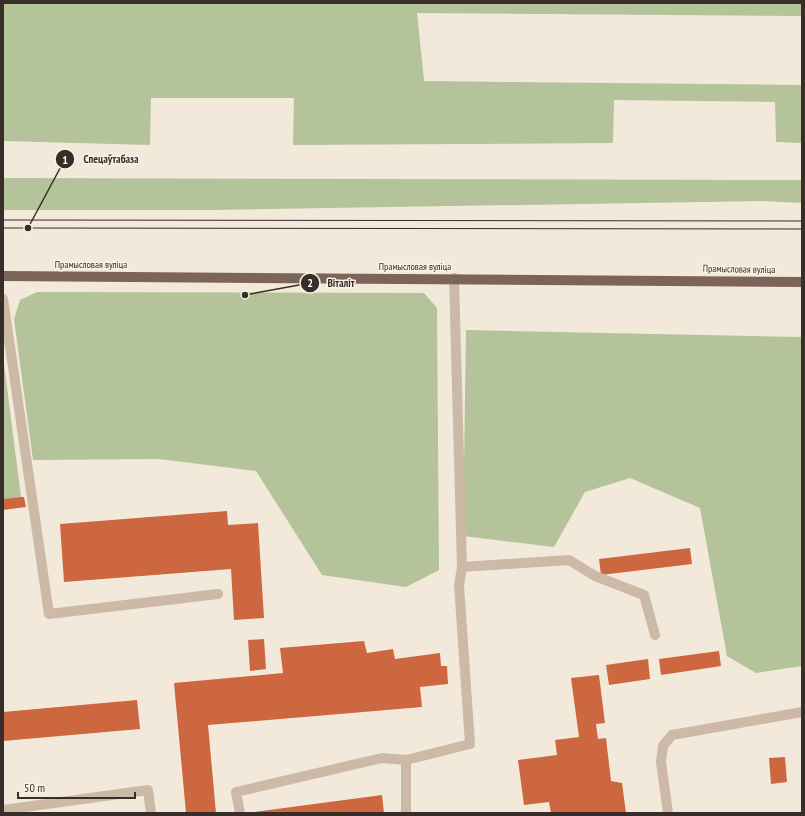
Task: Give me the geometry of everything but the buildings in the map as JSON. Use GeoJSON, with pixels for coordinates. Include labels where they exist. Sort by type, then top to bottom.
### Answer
{"type":"FeatureCollection","features":[{"type":"Feature","properties":{"kind":"main road","name":"Прамысловая вуліца"},"geometry":{"type":"LineString","coordinates":[[3,276],[454,278],[802,282]]}},
{"type":"Feature","properties":{"kind":"lane"},"geometry":{"type":"LineString","coordinates":[[240,813],[236,792],[382,758],[406,760],[470,744],[459,585],[462,567],[454,278]]}},
{"type":"Feature","properties":{"kind":"lane"},"geometry":{"type":"LineString","coordinates":[[3,299],[49,614],[218,594]]}},
{"type":"Feature","properties":{"kind":"lane"},"geometry":{"type":"LineString","coordinates":[[462,567],[569,560],[595,576],[644,595],[655,635]]}},
{"type":"Feature","properties":{"kind":"lane"},"geometry":{"type":"LineString","coordinates":[[668,813],[661,762],[663,746],[672,735],[802,712]]}},
{"type":"Feature","properties":{"kind":"lane"},"geometry":{"type":"LineString","coordinates":[[406,760],[406,813]]}},
{"type":"Feature","properties":{"kind":"lane"},"geometry":{"type":"LineString","coordinates":[[3,810],[148,790],[151,813]]}},
{"type":"Feature","properties":{"kind":"green space"},"geometry":{"type":"Polygon","coordinates":[[[3,3],[802,3],[802,16],[417,13],[424,81],[802,85],[802,143],[776,142],[775,102],[614,100],[613,143],[293,145],[294,98],[151,98],[150,145],[3,141],[3,3]]]}},
{"type":"Feature","properties":{"kind":"green space"},"geometry":{"type":"Polygon","coordinates":[[[3,178],[802,180],[802,203],[763,201],[209,210],[3,210],[3,178]]]}},
{"type":"Feature","properties":{"kind":"green space"},"geometry":{"type":"Polygon","coordinates":[[[37,292],[424,293],[437,308],[439,570],[406,587],[322,575],[256,471],[159,459],[33,460],[14,319],[20,300],[37,292]]]}},
{"type":"Feature","properties":{"kind":"green space"},"geometry":{"type":"Polygon","coordinates":[[[466,330],[802,337],[802,666],[756,673],[727,656],[700,508],[630,478],[585,492],[554,547],[463,536],[466,330]]]}},
{"type":"Feature","properties":{"kind":"green space"},"geometry":{"type":"Polygon","coordinates":[[[3,356],[21,497],[3,499],[3,356]]]}},
{"type":"Feature","properties":{"kind":"tram line"},"geometry":{"type":"LineString","coordinates":[[3,220],[802,221]]}},
{"type":"Feature","properties":{"kind":"tram line"},"geometry":{"type":"LineString","coordinates":[[3,228],[802,229]]}},
{"type":"Feature","properties":{"kind":"place","name":"Спецаўтабаза"},"geometry":{"type":"Point","coordinates":[28,228]}},
{"type":"Feature","properties":{"kind":"place","name":"Віталіт"},"geometry":{"type":"Point","coordinates":[245,295]}}]}
